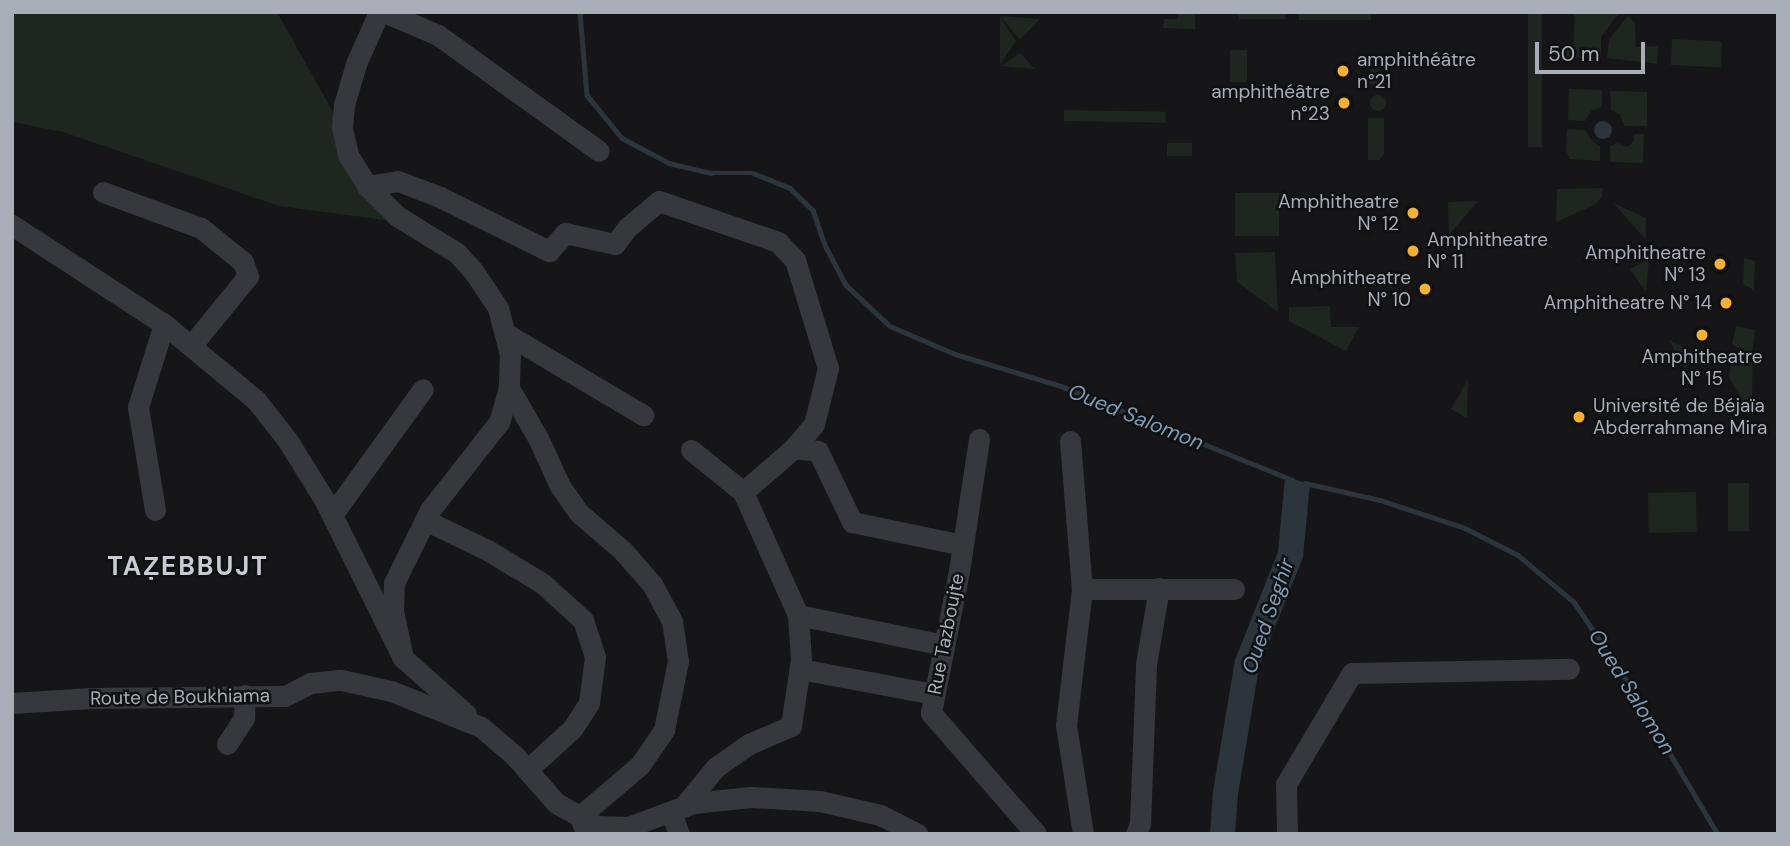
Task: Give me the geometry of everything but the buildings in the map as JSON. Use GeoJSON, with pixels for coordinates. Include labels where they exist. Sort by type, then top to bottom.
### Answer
{"type":"FeatureCollection","features":[{"type":"Feature","properties":{"kind":"street"},"geometry":{"type":"LineString","coordinates":[[403,658],[393,611],[394,583],[425,520],[499,422],[509,388],[510,354],[498,308],[474,272],[457,253],[397,216],[367,186],[348,155],[342,128],[344,105],[356,64],[381,12],[438,35],[599,151]]}},
{"type":"Feature","properties":{"kind":"street"},"geometry":{"type":"LineString","coordinates":[[367,186],[398,181],[440,197],[549,251],[565,233],[615,244],[628,227],[659,201],[778,242],[796,260],[828,368],[814,425],[818,451],[852,522],[963,545]]}},
{"type":"Feature","properties":{"kind":"street"},"geometry":{"type":"LineString","coordinates":[[103,192],[201,228],[243,262],[248,276],[191,346]]}},
{"type":"Feature","properties":{"kind":"street"},"geometry":{"type":"LineString","coordinates":[[12,225],[164,324],[256,400],[288,441],[332,515],[403,658],[428,683],[481,727]]}},
{"type":"Feature","properties":{"kind":"street"},"geometry":{"type":"LineString","coordinates":[[155,510],[138,407],[164,324]]}},
{"type":"Feature","properties":{"kind":"street"},"geometry":{"type":"LineString","coordinates":[[505,333],[643,415]]}},
{"type":"Feature","properties":{"kind":"street"},"geometry":{"type":"LineString","coordinates":[[509,388],[538,438],[559,486],[579,513],[623,551],[652,584],[672,621],[678,661],[664,730],[640,765],[583,825]]}},
{"type":"Feature","properties":{"kind":"street"},"geometry":{"type":"LineString","coordinates":[[332,515],[423,389]]}},
{"type":"Feature","properties":{"kind":"street"},"geometry":{"type":"LineString","coordinates":[[743,492],[794,448],[814,425]]}},
{"type":"Feature","properties":{"kind":"street","name":"Rue Tazboujte"},"geometry":{"type":"LineString","coordinates":[[979,439],[963,545],[931,713],[1036,834]]}},
{"type":"Feature","properties":{"kind":"street"},"geometry":{"type":"LineString","coordinates":[[1070,441],[1082,589],[1066,724],[1083,834]]}},
{"type":"Feature","properties":{"kind":"street"},"geometry":{"type":"LineString","coordinates":[[794,448],[818,451]]}},
{"type":"Feature","properties":{"kind":"street"},"geometry":{"type":"LineString","coordinates":[[679,834],[677,809],[716,767],[748,744],[791,726],[800,669],[798,615],[743,492],[691,450]]}},
{"type":"Feature","properties":{"kind":"street"},"geometry":{"type":"LineString","coordinates":[[425,520],[489,551],[542,583],[583,620],[595,657],[589,703],[572,729],[527,770]]}},
{"type":"Feature","properties":{"kind":"street"},"geometry":{"type":"LineString","coordinates":[[1136,834],[1139,823],[1146,664],[1159,587]]}},
{"type":"Feature","properties":{"kind":"street"},"geometry":{"type":"LineString","coordinates":[[1082,589],[1234,589]]}},
{"type":"Feature","properties":{"kind":"street"},"geometry":{"type":"LineString","coordinates":[[798,615],[944,645]]}},
{"type":"Feature","properties":{"kind":"street"},"geometry":{"type":"LineString","coordinates":[[800,669],[934,694]]}},
{"type":"Feature","properties":{"kind":"street"},"geometry":{"type":"LineString","coordinates":[[1287,834],[1286,784],[1352,673],[1569,669]]}},
{"type":"Feature","properties":{"kind":"street","name":"Route de Boukhiama"},"geometry":{"type":"LineString","coordinates":[[12,703],[285,696],[310,683],[341,680],[391,691],[481,727],[527,770],[556,803],[583,825],[628,827],[677,809],[751,797],[820,801],[875,824],[918,834]]}},
{"type":"Feature","properties":{"kind":"street"},"geometry":{"type":"LineString","coordinates":[[227,744],[244,718],[246,695]]}},
{"type":"Feature","properties":{"kind":"shaded area"},"geometry":{"type":"Polygon","coordinates":[[[12,12],[277,12],[342,128],[348,155],[408,223],[279,206],[63,132],[12,122],[12,12]]]}},
{"type":"Feature","properties":{"kind":"shaded area"},"geometry":{"type":"Polygon","coordinates":[[[1178,12],[1195,12],[1195,29],[1163,28],[1164,19],[1178,19],[1178,12]]]}},
{"type":"Feature","properties":{"kind":"shaded area"},"geometry":{"type":"Polygon","coordinates":[[[1239,12],[1285,12],[1285,19],[1239,19],[1239,12]]]}},
{"type":"Feature","properties":{"kind":"shaded area"},"geometry":{"type":"Polygon","coordinates":[[[1299,12],[1371,12],[1371,20],[1299,20],[1299,12]]]}},
{"type":"Feature","properties":{"kind":"shaded area"},"geometry":{"type":"Polygon","coordinates":[[[1528,12],[1542,12],[1542,147],[1528,147],[1528,12]]]}},
{"type":"Feature","properties":{"kind":"shaded area"},"geometry":{"type":"Polygon","coordinates":[[[1575,12],[1620,12],[1601,37],[1601,59],[1564,57],[1565,45],[1573,45],[1575,12]]]}},
{"type":"Feature","properties":{"kind":"shaded area"},"geometry":{"type":"Polygon","coordinates":[[[1000,16],[1040,19],[1020,40],[1000,16]]]}},
{"type":"Feature","properties":{"kind":"shaded area"},"geometry":{"type":"Polygon","coordinates":[[[1628,16],[1635,23],[1636,47],[1658,46],[1657,64],[1607,58],[1609,39],[1628,16]]]}},
{"type":"Feature","properties":{"kind":"shaded area"},"geometry":{"type":"Polygon","coordinates":[[[1000,17],[1016,41],[1000,65],[1000,17]]]}},
{"type":"Feature","properties":{"kind":"shaded area"},"geometry":{"type":"Polygon","coordinates":[[[1672,39],[1722,42],[1721,68],[1671,65],[1672,39]]]}},
{"type":"Feature","properties":{"kind":"shaded area"},"geometry":{"type":"Polygon","coordinates":[[[1230,50],[1247,50],[1247,82],[1230,82],[1230,50]]]}},
{"type":"Feature","properties":{"kind":"shaded area"},"geometry":{"type":"Polygon","coordinates":[[[1020,53],[1035,69],[1002,66],[1020,53]]]}},
{"type":"Feature","properties":{"kind":"shaded area"},"geometry":{"type":"Polygon","coordinates":[[[1376,55],[1380,59],[1381,84],[1370,84],[1369,56],[1376,55]]]}},
{"type":"Feature","properties":{"kind":"shaded area"},"geometry":{"type":"Polygon","coordinates":[[[1569,89],[1602,90],[1602,107],[1591,111],[1585,121],[1568,120],[1569,89]]]}},
{"type":"Feature","properties":{"kind":"shaded area"},"geometry":{"type":"Polygon","coordinates":[[[1610,91],[1647,92],[1647,126],[1625,126],[1619,114],[1611,110],[1610,91]]]}},
{"type":"Feature","properties":{"kind":"shaded area"},"geometry":{"type":"Polygon","coordinates":[[[1378,95],[1384,97],[1384,109],[1378,111],[1372,109],[1370,103],[1372,97],[1378,95]]]}},
{"type":"Feature","properties":{"kind":"shaded area"},"geometry":{"type":"Polygon","coordinates":[[[1064,110],[1166,112],[1166,123],[1064,121],[1064,110]]]}},
{"type":"Feature","properties":{"kind":"shaded area"},"geometry":{"type":"Polygon","coordinates":[[[1368,118],[1384,118],[1384,153],[1380,160],[1368,160],[1368,118]]]}},
{"type":"Feature","properties":{"kind":"shaded area"},"geometry":{"type":"Polygon","coordinates":[[[1567,129],[1585,130],[1592,141],[1600,146],[1600,161],[1570,159],[1566,151],[1567,129]]]}},
{"type":"Feature","properties":{"kind":"shaded area"},"geometry":{"type":"Polygon","coordinates":[[[1634,134],[1644,134],[1643,163],[1610,162],[1610,146],[1618,143],[1624,147],[1629,146],[1634,141],[1634,134]]]}},
{"type":"Feature","properties":{"kind":"shaded area"},"geometry":{"type":"Polygon","coordinates":[[[1167,143],[1192,143],[1192,156],[1167,156],[1167,143]]]}},
{"type":"Feature","properties":{"kind":"shaded area"},"geometry":{"type":"Polygon","coordinates":[[[1603,188],[1602,197],[1596,204],[1556,222],[1557,189],[1603,188]]]}},
{"type":"Feature","properties":{"kind":"shaded area"},"geometry":{"type":"Polygon","coordinates":[[[1235,193],[1279,193],[1279,236],[1235,236],[1235,193]]]}},
{"type":"Feature","properties":{"kind":"shaded area"},"geometry":{"type":"Polygon","coordinates":[[[1478,201],[1449,235],[1448,202],[1478,201]]]}},
{"type":"Feature","properties":{"kind":"shaded area"},"geometry":{"type":"Polygon","coordinates":[[[1613,203],[1646,218],[1646,240],[1613,203]]]}},
{"type":"Feature","properties":{"kind":"shaded area"},"geometry":{"type":"Polygon","coordinates":[[[1275,252],[1278,312],[1237,282],[1235,253],[1275,252]]]}},
{"type":"Feature","properties":{"kind":"shaded area"},"geometry":{"type":"Polygon","coordinates":[[[1744,258],[1755,261],[1754,290],[1743,284],[1744,258]]]}},
{"type":"Feature","properties":{"kind":"shaded area"},"geometry":{"type":"Polygon","coordinates":[[[1649,259],[1646,292],[1630,269],[1649,259]]]}},
{"type":"Feature","properties":{"kind":"shaded area"},"geometry":{"type":"Polygon","coordinates":[[[1330,306],[1331,327],[1359,327],[1346,351],[1289,321],[1289,307],[1330,306]]]}},
{"type":"Feature","properties":{"kind":"shaded area"},"geometry":{"type":"Polygon","coordinates":[[[1736,326],[1755,330],[1752,355],[1732,344],[1736,326]]]}},
{"type":"Feature","properties":{"kind":"shaded area"},"geometry":{"type":"Polygon","coordinates":[[[1669,340],[1705,357],[1684,368],[1669,340]]]}},
{"type":"Feature","properties":{"kind":"shaded area"},"geometry":{"type":"Polygon","coordinates":[[[1732,350],[1753,360],[1752,399],[1745,404],[1729,378],[1732,350]]]}},
{"type":"Feature","properties":{"kind":"shaded area"},"geometry":{"type":"Polygon","coordinates":[[[1468,379],[1467,418],[1451,409],[1468,379]]]}},
{"type":"Feature","properties":{"kind":"shaded area"},"geometry":{"type":"Polygon","coordinates":[[[1728,483],[1749,483],[1749,531],[1728,531],[1728,483]]]}},
{"type":"Feature","properties":{"kind":"shaded area"},"geometry":{"type":"Polygon","coordinates":[[[1696,492],[1697,532],[1649,533],[1648,493],[1696,492]]]}},
{"type":"Feature","properties":{"kind":"water"},"geometry":{"type":"Polygon","coordinates":[[[1603,121],[1609,124],[1612,130],[1609,136],[1603,139],[1597,136],[1594,130],[1597,124],[1603,121]]]}},
{"type":"Feature","properties":{"kind":"water","name":"Oued Seghir"},"geometry":{"type":"Polygon","coordinates":[[[1285,477],[1310,484],[1303,557],[1259,667],[1238,794],[1235,834],[1210,834],[1213,791],[1235,660],[1278,552],[1285,477]]]}},
{"type":"Feature","properties":{"kind":"waterway","name":"Oued Salomon"},"geometry":{"type":"LineString","coordinates":[[580,12],[587,95],[622,138],[669,163],[711,173],[753,173],[790,188],[813,210],[826,247],[846,285],[890,326],[955,354],[1061,386],[1293,480]]}},
{"type":"Feature","properties":{"kind":"waterway","name":"Oued Salomon"},"geometry":{"type":"LineString","coordinates":[[1305,483],[1380,500],[1465,528],[1518,555],[1574,602],[1624,676],[1718,834]]}},
{"type":"Feature","properties":{"kind":"place","name":"amphithéâtre n°21"},"geometry":{"type":"Point","coordinates":[1343,71]}},
{"type":"Feature","properties":{"kind":"place","name":"amphithéâtre n°23"},"geometry":{"type":"Point","coordinates":[1344,103]}},
{"type":"Feature","properties":{"kind":"place","name":"Amphitheatre N° 12"},"geometry":{"type":"Point","coordinates":[1413,213]}},
{"type":"Feature","properties":{"kind":"place","name":"Amphitheatre N° 11"},"geometry":{"type":"Point","coordinates":[1413,251]}},
{"type":"Feature","properties":{"kind":"place","name":"Amphitheatre N° 13"},"geometry":{"type":"Point","coordinates":[1720,264]}},
{"type":"Feature","properties":{"kind":"place","name":"Amphitheatre N° 10"},"geometry":{"type":"Point","coordinates":[1425,289]}},
{"type":"Feature","properties":{"kind":"place","name":"Amphitheatre N° 14"},"geometry":{"type":"Point","coordinates":[1726,303]}},
{"type":"Feature","properties":{"kind":"place","name":"Amphitheatre N° 15"},"geometry":{"type":"Point","coordinates":[1702,335]}},
{"type":"Feature","properties":{"kind":"place","name":"Université de Béjaïa Abderrahmane Mira"},"geometry":{"type":"Point","coordinates":[1579,417]}},
{"type":"Feature","properties":{"kind":"district","name":"TAẒEBBUJT"},"geometry":{"type":"Point","coordinates":[188,567]}}]}
